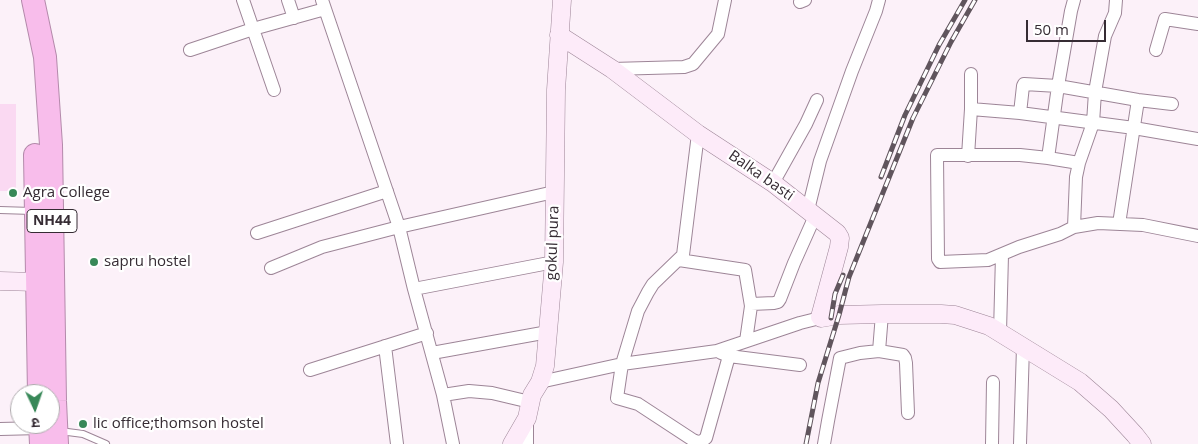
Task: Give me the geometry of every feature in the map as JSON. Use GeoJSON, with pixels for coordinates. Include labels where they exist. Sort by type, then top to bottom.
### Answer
{"type":"FeatureCollection","features":[{"type":"Feature","properties":{"kind":"highway","name":"NH44"},"geometry":{"type":"LineString","coordinates":[[21,0],[28,33],[35,108],[39,384]]}},
{"type":"Feature","properties":{"kind":"highway","name":"NH44"},"geometry":{"type":"LineString","coordinates":[[33,0],[45,57],[51,145],[55,384]]}},
{"type":"Feature","properties":{"kind":"street"},"geometry":{"type":"LineString","coordinates":[[243,0],[274,90]]}},
{"type":"Feature","properties":{"kind":"street"},"geometry":{"type":"LineString","coordinates":[[288,0],[294,18]]}},
{"type":"Feature","properties":{"kind":"street","name":"gokul pura"},"geometry":{"type":"LineString","coordinates":[[512,444],[528,410],[535,389],[540,382],[548,332],[554,262],[556,90],[562,0]]}},
{"type":"Feature","properties":{"kind":"street"},"geometry":{"type":"LineString","coordinates":[[612,69],[684,67],[693,64],[718,34],[725,0]]}},
{"type":"Feature","properties":{"kind":"street"},"geometry":{"type":"LineString","coordinates":[[751,304],[774,303],[780,300],[812,213],[820,161],[879,0]]}},
{"type":"Feature","properties":{"kind":"street"},"geometry":{"type":"LineString","coordinates":[[1048,158],[1070,11],[1074,0]]}},
{"type":"Feature","properties":{"kind":"street"},"geometry":{"type":"LineString","coordinates":[[1074,227],[1078,163],[1093,123],[1095,92],[1106,36],[1114,13],[1116,0]]}},
{"type":"Feature","properties":{"kind":"street"},"geometry":{"type":"LineString","coordinates":[[190,50],[294,18],[324,4],[399,227],[443,395],[452,444]]}},
{"type":"Feature","properties":{"kind":"street"},"geometry":{"type":"LineString","coordinates":[[1156,50],[1165,19],[1198,24]]}},
{"type":"Feature","properties":{"kind":"street","name":"Balka basti"},"geometry":{"type":"LineString","coordinates":[[559,35],[612,69],[698,134],[772,183],[839,235],[840,242],[820,318]]}},
{"type":"Feature","properties":{"kind":"street"},"geometry":{"type":"LineString","coordinates":[[968,156],[971,74]]}},
{"type":"Feature","properties":{"kind":"street"},"geometry":{"type":"LineString","coordinates":[[1020,113],[1024,84],[1058,86],[1172,104]]}},
{"type":"Feature","properties":{"kind":"street"},"geometry":{"type":"LineString","coordinates":[[772,183],[806,124],[817,100]]}},
{"type":"Feature","properties":{"kind":"street"},"geometry":{"type":"LineString","coordinates":[[1119,224],[1138,100]]}},
{"type":"Feature","properties":{"kind":"street"},"geometry":{"type":"LineString","coordinates":[[971,109],[1020,113],[1134,128],[1198,140]]}},
{"type":"Feature","properties":{"kind":"street"},"geometry":{"type":"LineString","coordinates":[[698,134],[684,252],[679,260],[653,284],[638,311],[622,364],[617,398],[638,404],[697,443],[702,441],[706,438],[723,353]]}},
{"type":"Feature","properties":{"kind":"street"},"geometry":{"type":"LineString","coordinates":[[1078,163],[1020,155],[937,156],[938,260],[940,262],[988,260],[1019,247],[1060,234],[1074,227],[1098,223],[1143,225],[1198,236]]}},
{"type":"Feature","properties":{"kind":"street"},"geometry":{"type":"LineString","coordinates":[[257,234],[387,191]]}},
{"type":"Feature","properties":{"kind":"street"},"geometry":{"type":"LineString","coordinates":[[271,268],[322,247],[399,227],[554,192]]}},
{"type":"Feature","properties":{"kind":"street"},"geometry":{"type":"LineString","coordinates":[[1000,332],[1002,255]]}},
{"type":"Feature","properties":{"kind":"street"},"geometry":{"type":"LineString","coordinates":[[679,260],[745,270],[751,304],[746,341]]}},
{"type":"Feature","properties":{"kind":"street"},"geometry":{"type":"LineString","coordinates":[[414,289],[554,262]]}},
{"type":"Feature","properties":{"kind":"street"},"geometry":{"type":"LineString","coordinates":[[0,281],[37,282]]}},
{"type":"Feature","properties":{"kind":"street"},"geometry":{"type":"LineString","coordinates":[[879,351],[882,314]]}},
{"type":"Feature","properties":{"kind":"street"},"geometry":{"type":"LineString","coordinates":[[723,353],[746,341],[820,318],[839,315],[882,314],[955,316],[989,326],[1080,382],[1111,409],[1142,444]]}},
{"type":"Feature","properties":{"kind":"street"},"geometry":{"type":"LineString","coordinates":[[432,353],[548,332]]}},
{"type":"Feature","properties":{"kind":"street"},"geometry":{"type":"LineString","coordinates":[[310,370],[427,333]]}},
{"type":"Feature","properties":{"kind":"street"},"geometry":{"type":"LineString","coordinates":[[385,346],[397,444]]}},
{"type":"Feature","properties":{"kind":"street"},"geometry":{"type":"LineString","coordinates":[[1020,444],[1023,347]]}},
{"type":"Feature","properties":{"kind":"street"},"geometry":{"type":"LineString","coordinates":[[824,444],[840,358],[879,351],[903,355],[905,358],[908,413]]}},
{"type":"Feature","properties":{"kind":"street"},"geometry":{"type":"LineString","coordinates":[[540,382],[622,364],[723,353],[800,364]]}},
{"type":"Feature","properties":{"kind":"street"},"geometry":{"type":"LineString","coordinates":[[992,444],[993,382]]}},
{"type":"Feature","properties":{"kind":"street"},"geometry":{"type":"LineString","coordinates":[[443,395],[470,391],[492,393],[528,410],[527,444]]}},
{"type":"Feature","properties":{"kind":"lane"},"geometry":{"type":"LineString","coordinates":[[0,210],[36,211]]}},
{"type":"Feature","properties":{"kind":"lane"},"geometry":{"type":"LineString","coordinates":[[60,434],[83,434],[106,444]]}},
{"type":"Feature","properties":{"kind":"shaded area"},"geometry":{"type":"Polygon","coordinates":[[[0,104],[16,104],[16,191],[0,191],[0,104]]]}},
{"type":"Feature","properties":{"kind":"railway"},"geometry":{"type":"LineString","coordinates":[[881,177],[905,115],[939,45],[965,0]]}},
{"type":"Feature","properties":{"kind":"railway"},"geometry":{"type":"LineString","coordinates":[[806,444],[818,383],[849,277],[913,118],[951,42],[975,0]]}},
{"type":"Feature","properties":{"kind":"railway"},"geometry":{"type":"LineString","coordinates":[[831,318],[835,294],[843,275]]}},
{"type":"Feature","properties":{"kind":"place","name":"Agra College"},"geometry":{"type":"Point","coordinates":[13,193]}},
{"type":"Feature","properties":{"kind":"place","name":"sapru hostel"},"geometry":{"type":"Point","coordinates":[94,262]}},
{"type":"Feature","properties":{"kind":"place","name":"lic office;thomson hostel"},"geometry":{"type":"Point","coordinates":[83,424]}}]}
